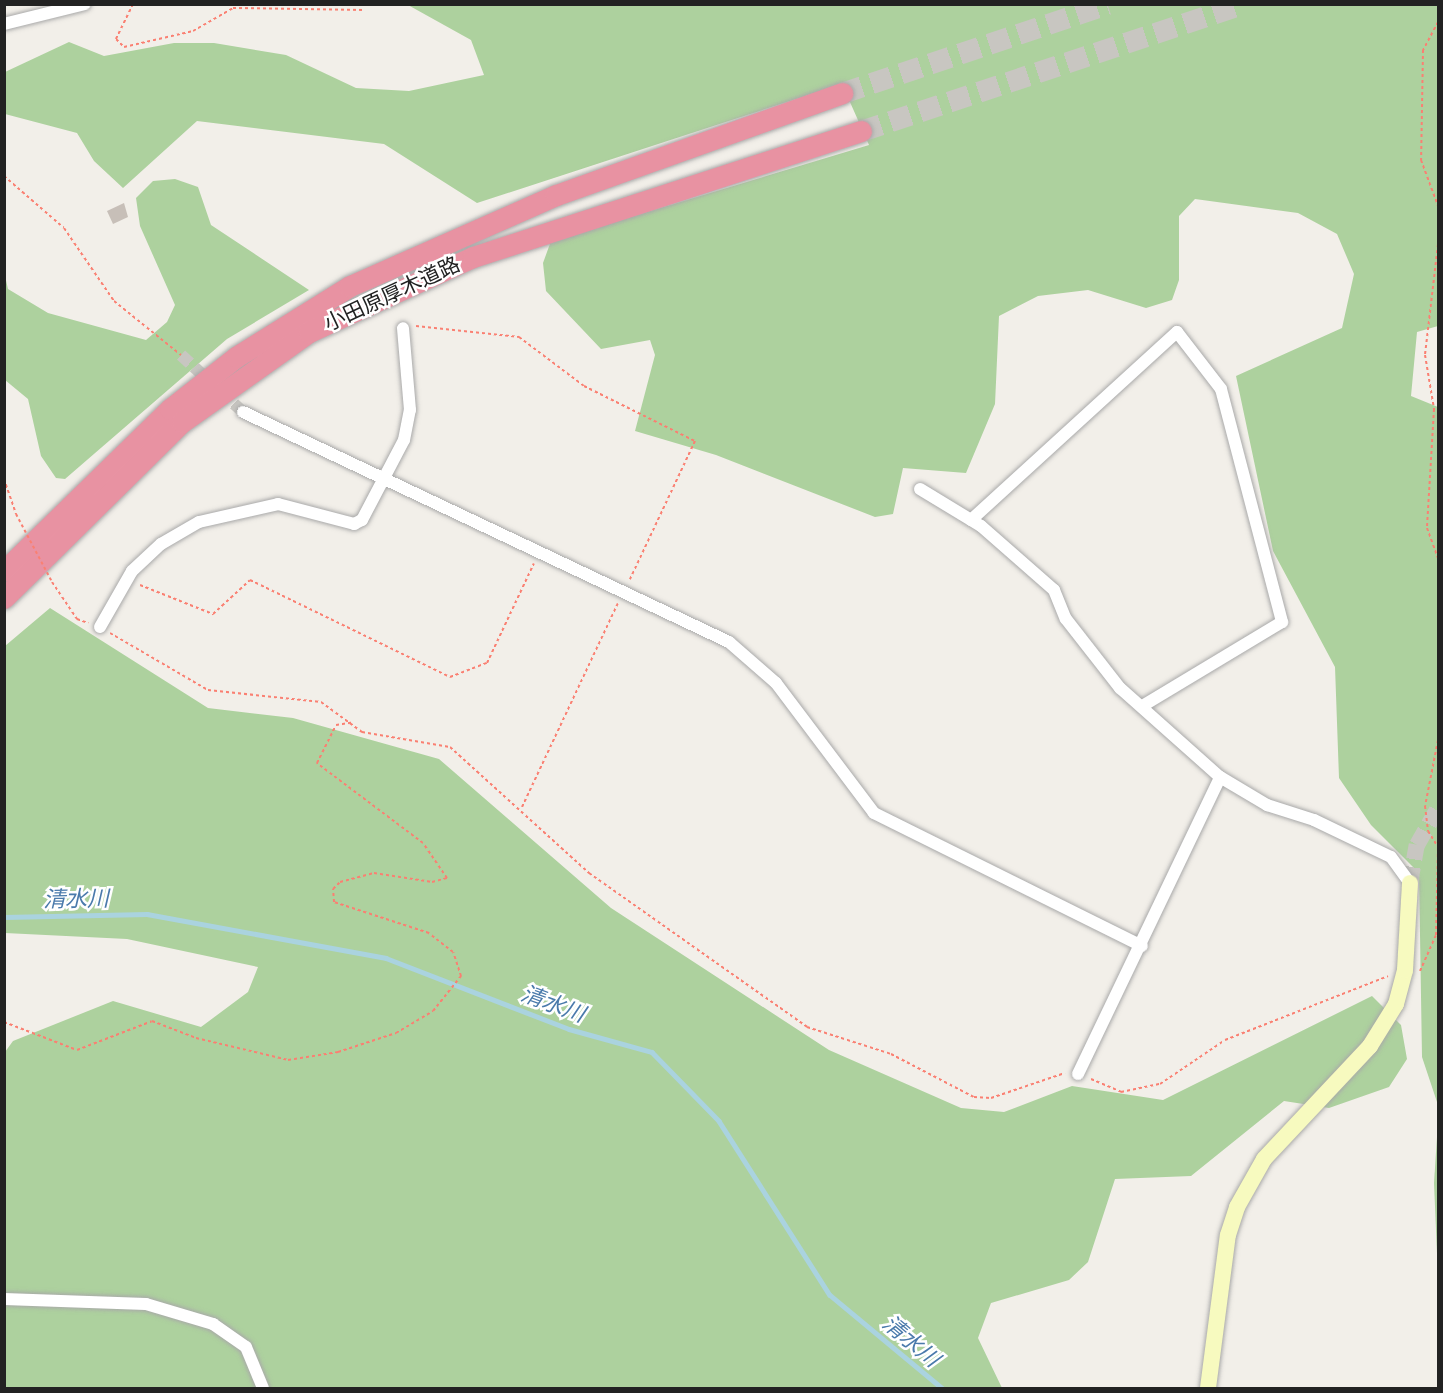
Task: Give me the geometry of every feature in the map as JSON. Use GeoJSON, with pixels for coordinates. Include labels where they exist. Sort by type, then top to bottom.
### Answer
{"type":"FeatureCollection","features":[{"type":"Feature","properties":{"kind":"highway","name":"小田原厚木道路"},"geometry":{"type":"LineString","coordinates":[[4,571],[170,409],[236,357],[350,286],[556,195],[842,93]]}},
{"type":"Feature","properties":{"kind":"highway","name":"小田原厚木道路"},"geometry":{"type":"LineString","coordinates":[[4,598],[182,422],[309,332],[472,257],[861,131]]}},
{"type":"Feature","properties":{"kind":"street"},"geometry":{"type":"LineString","coordinates":[[4,24],[85,4]]}},
{"type":"Feature","properties":{"kind":"street"},"geometry":{"type":"LineString","coordinates":[[100,627],[127,580],[161,544],[210,519],[278,504],[354,524],[362,520],[404,440],[410,410],[403,328]]}},
{"type":"Feature","properties":{"kind":"street"},"geometry":{"type":"LineString","coordinates":[[971,519],[1177,332],[1221,390],[1282,622],[1142,706]]}},
{"type":"Feature","properties":{"kind":"street"},"geometry":{"type":"LineString","coordinates":[[243,412],[729,642],[753,659],[874,813],[1142,946]]}},
{"type":"Feature","properties":{"kind":"street"},"geometry":{"type":"LineString","coordinates":[[920,489],[971,519],[1054,590],[1066,619],[1120,688],[1220,777],[1267,806],[1314,820],[1391,856],[1410,883],[1405,970],[1399,993],[1370,1046],[1290,1128],[1247,1182],[1228,1235],[1208,1389]]}},
{"type":"Feature","properties":{"kind":"street"},"geometry":{"type":"LineString","coordinates":[[1078,1074],[1142,946],[1220,777]]}},
{"type":"Feature","properties":{"kind":"street"},"geometry":{"type":"LineString","coordinates":[[4,1299],[146,1304],[213,1324],[246,1347],[263,1389]]}},
{"type":"Feature","properties":{"kind":"path"},"geometry":{"type":"LineString","coordinates":[[133,4],[116,39],[124,47],[193,31],[233,8],[364,10]]}},
{"type":"Feature","properties":{"kind":"path"},"geometry":{"type":"LineString","coordinates":[[1438,22],[1423,50],[1421,160],[1438,206]]}},
{"type":"Feature","properties":{"kind":"path"},"geometry":{"type":"LineString","coordinates":[[5,176],[64,228],[114,301],[181,355]]}},
{"type":"Feature","properties":{"kind":"path"},"geometry":{"type":"LineString","coordinates":[[1438,244],[1425,355],[1434,409],[1427,528],[1438,559]]}},
{"type":"Feature","properties":{"kind":"path"},"geometry":{"type":"LineString","coordinates":[[403,328],[425,325],[519,337],[584,386],[695,441],[522,807]]}},
{"type":"Feature","properties":{"kind":"path"},"geometry":{"type":"LineString","coordinates":[[4,479],[16,514],[52,582],[77,619],[100,627],[208,690],[321,702],[354,722],[362,732],[383,739],[450,747],[522,807],[589,873],[807,1027],[891,1054],[974,1096],[992,1098],[1048,1074],[1078,1074],[1121,1092],[1160,1084],[1225,1040],[1405,970]]}},
{"type":"Feature","properties":{"kind":"path"},"geometry":{"type":"LineString","coordinates":[[127,580],[213,614],[250,580],[450,677],[488,663],[539,552]]}},
{"type":"Feature","properties":{"kind":"path"},"geometry":{"type":"LineString","coordinates":[[4,1022],[77,1050],[152,1021],[196,1038],[288,1060],[338,1052],[396,1033],[433,1011],[461,976],[453,952],[429,933],[334,902],[333,889],[340,882],[374,873],[432,882],[447,878],[423,843],[317,763],[336,725],[354,722]]}},
{"type":"Feature","properties":{"kind":"path"},"geometry":{"type":"LineString","coordinates":[[1399,993],[1433,951],[1438,846],[1428,831],[1425,806],[1438,740]]}},
{"type":"Feature","properties":{"kind":"green space"},"geometry":{"type":"Polygon","coordinates":[[[408,5],[1438,5],[1438,326],[1417,332],[1411,396],[1438,407],[1438,1105],[1422,1057],[1419,873],[1371,825],[1339,778],[1335,667],[1273,551],[1236,376],[1342,328],[1354,274],[1337,234],[1298,213],[1195,199],[1179,216],[1179,280],[1172,300],[1146,308],[1088,290],[1038,296],[999,316],[995,404],[966,473],[903,468],[893,514],[875,517],[716,455],[635,431],[655,355],[650,340],[601,349],[546,291],[543,263],[551,241],[869,145],[842,84],[477,203],[384,144],[197,121],[123,188],[94,161],[77,133],[5,114],[5,72],[69,42],[104,56],[174,43],[214,43],[286,55],[356,88],[409,91],[484,75],[471,40],[408,5]]]}},
{"type":"Feature","properties":{"kind":"green space"},"geometry":{"type":"Polygon","coordinates":[[[175,179],[198,187],[211,225],[309,290],[227,339],[65,479],[56,478],[41,456],[28,399],[5,380],[5,276],[8,289],[48,313],[146,340],[167,322],[175,305],[140,226],[136,198],[153,181],[175,179]]]}},
{"type":"Feature","properties":{"kind":"green space"},"geometry":{"type":"Polygon","coordinates":[[[50,608],[208,708],[293,718],[439,759],[611,908],[829,1050],[961,1108],[1004,1112],[1072,1086],[1163,1100],[1372,996],[1401,1025],[1407,1059],[1389,1087],[1329,1108],[1284,1101],[1191,1176],[1115,1179],[1088,1262],[1069,1280],[991,1303],[978,1338],[1002,1388],[5,1388],[5,1052],[13,1041],[113,1001],[201,1027],[248,992],[258,967],[127,939],[5,933],[5,646],[50,608]]]}},
{"type":"Feature","properties":{"kind":"green space"},"geometry":{"type":"Polygon","coordinates":[[[1438,1122],[1438,1277],[1434,1183],[1438,1122]]]}},
{"type":"Feature","properties":{"kind":"building"},"geometry":{"type":"Polygon","coordinates":[[[124,203],[128,217],[113,224],[107,211],[124,203]]]}},
{"type":"Feature","properties":{"kind":"waterway","name":"清水川"},"geometry":{"type":"LineString","coordinates":[[4,917],[147,914],[386,958],[569,1029],[652,1052],[719,1121],[830,1295],[942,1388]]}},
{"type":"Feature","properties":{"kind":"tunnel"},"geometry":{"type":"LineString","coordinates":[[842,93],[1108,4]]}},
{"type":"Feature","properties":{"kind":"tunnel"},"geometry":{"type":"LineString","coordinates":[[861,131],[1242,4]]}},
{"type":"Feature","properties":{"kind":"tunnel"},"geometry":{"type":"LineString","coordinates":[[181,355],[243,412]]}},
{"type":"Feature","properties":{"kind":"tunnel"},"geometry":{"type":"LineString","coordinates":[[1410,883],[1417,845],[1438,808]]}}]}
